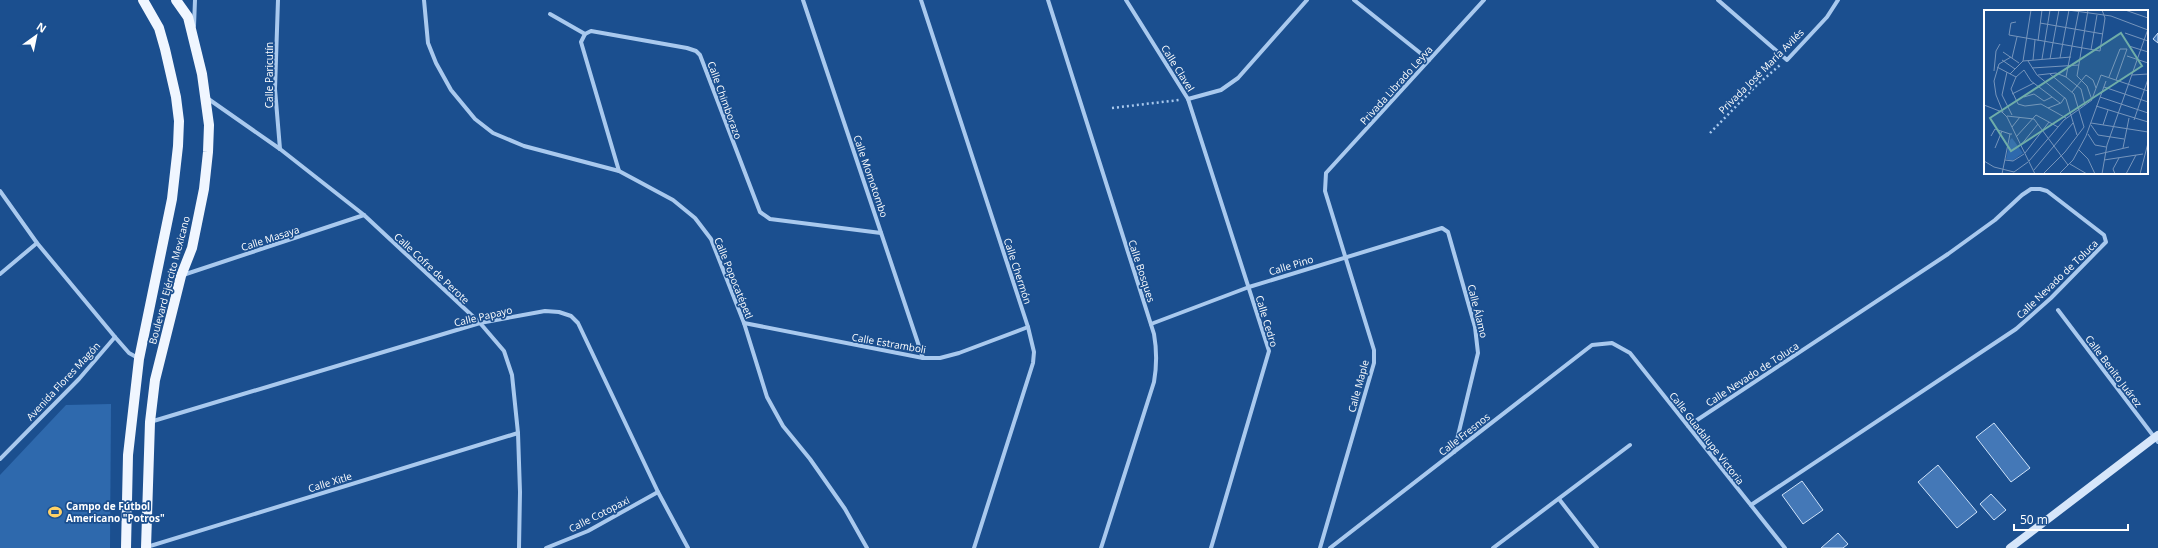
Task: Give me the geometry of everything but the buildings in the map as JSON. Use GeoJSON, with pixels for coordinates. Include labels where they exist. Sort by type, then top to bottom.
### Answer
{"type":"FeatureCollection","features":[{"type":"Feature","properties":{"kind":"main road","name":"Boulevard Ejército Mexicano"},"geometry":{"type":"LineString","coordinates":[[126,548],[128,455],[139,359],[172,199],[178,140],[176,97],[165,49],[159,28],[143,0]]}},
{"type":"Feature","properties":{"kind":"main road","name":"Boulevard Ejército Mexicano"},"geometry":{"type":"LineString","coordinates":[[146,547],[150,422],[155,380],[181,276],[192,248],[204,189],[209,125],[206,96],[194,37],[188,17],[176,0]]}},
{"type":"Feature","properties":{"kind":"street"},"geometry":{"type":"LineString","coordinates":[[194,37],[195,0]]}},
{"type":"Feature","properties":{"kind":"street","name":"Calle Paricutín"},"geometry":{"type":"LineString","coordinates":[[278,0],[275,89],[280,149]]}},
{"type":"Feature","properties":{"kind":"street","name":"Calle Popocatépetl"},"geometry":{"type":"LineString","coordinates":[[424,0],[428,43],[436,63],[451,90],[475,119],[493,133],[524,146],[619,171],[673,200],[695,218],[711,239],[744,323],[767,397],[783,426],[810,459],[845,509],[867,548]]}},
{"type":"Feature","properties":{"kind":"street","name":"Calle Momotombo"},"geometry":{"type":"LineString","coordinates":[[803,0],[923,358]]}},
{"type":"Feature","properties":{"kind":"street","name":"Calle Chermón"},"geometry":{"type":"LineString","coordinates":[[921,0],[1028,327],[1034,352],[1033,363],[974,548]]}},
{"type":"Feature","properties":{"kind":"street","name":"Calle Bosques"},"geometry":{"type":"LineString","coordinates":[[1048,0],[1151,324],[1157,348],[1157,363],[1154,382],[1102,548]]}},
{"type":"Feature","properties":{"kind":"street","name":"Calle Clavel"},"geometry":{"type":"LineString","coordinates":[[1126,0],[1188,99]]}},
{"type":"Feature","properties":{"kind":"street"},"geometry":{"type":"LineString","coordinates":[[1188,99],[1222,90],[1238,78],[1307,0]]}},
{"type":"Feature","properties":{"kind":"street"},"geometry":{"type":"LineString","coordinates":[[1354,0],[1429,60]]}},
{"type":"Feature","properties":{"kind":"street","name":"Privada Librado Leyva"},"geometry":{"type":"LineString","coordinates":[[1324,182],[1326,173],[1484,0]]}},
{"type":"Feature","properties":{"kind":"street"},"geometry":{"type":"LineString","coordinates":[[1718,0],[1787,60]]}},
{"type":"Feature","properties":{"kind":"street","name":"Privada José María Avilés"},"geometry":{"type":"LineString","coordinates":[[1787,60],[1826,17],[1838,0]]}},
{"type":"Feature","properties":{"kind":"street"},"geometry":{"type":"LineString","coordinates":[[550,14],[585,34],[581,42],[619,171]]}},
{"type":"Feature","properties":{"kind":"street","name":"Calle Chimborazo"},"geometry":{"type":"LineString","coordinates":[[585,34],[591,31],[696,51],[700,55],[760,212],[770,219],[881,234]]}},
{"type":"Feature","properties":{"kind":"street","name":"Calle Cofre de Perote"},"geometry":{"type":"LineString","coordinates":[[206,96],[280,149],[364,215],[480,323],[504,351],[512,375],[518,433],[520,492],[519,548]]}},
{"type":"Feature","properties":{"kind":"street","name":"Calle Cedro"},"geometry":{"type":"LineString","coordinates":[[1188,99],[1269,351],[1211,548]]}},
{"type":"Feature","properties":{"kind":"street","name":"Calle Maple"},"geometry":{"type":"LineString","coordinates":[[1320,548],[1374,363],[1374,350],[1325,191],[1324,182]]}},
{"type":"Feature","properties":{"kind":"street","name":"Calle Nevado de Toluca"},"geometry":{"type":"LineString","coordinates":[[1688,426],[1948,254],[1995,220],[2022,195],[2031,189],[2047,191],[2104,235],[2106,242],[2051,298],[2016,329],[1751,505]]}},
{"type":"Feature","properties":{"kind":"street"},"geometry":{"type":"LineString","coordinates":[[0,192],[37,243],[115,337],[129,353],[139,359]]}},
{"type":"Feature","properties":{"kind":"street","name":"Calle Masaya"},"geometry":{"type":"LineString","coordinates":[[181,276],[364,215]]}},
{"type":"Feature","properties":{"kind":"street","name":"Calle Pino"},"geometry":{"type":"LineString","coordinates":[[1151,324],[1249,287],[1439,228]]}},
{"type":"Feature","properties":{"kind":"street","name":"Calle Álamo"},"geometry":{"type":"LineString","coordinates":[[1439,228],[1448,232],[1478,342],[1478,353],[1454,452]]}},
{"type":"Feature","properties":{"kind":"street"},"geometry":{"type":"LineString","coordinates":[[0,274],[37,243]]}},
{"type":"Feature","properties":{"kind":"street","name":"Calle Benito Juárez"},"geometry":{"type":"LineString","coordinates":[[2058,310],[2157,438]]}},
{"type":"Feature","properties":{"kind":"street","name":"Calle Papayo"},"geometry":{"type":"LineString","coordinates":[[150,422],[480,323],[545,311],[559,312],[571,316],[578,323],[658,492],[688,548]]}},
{"type":"Feature","properties":{"kind":"street","name":"Calle Estramboli"},"geometry":{"type":"LineString","coordinates":[[744,323],[923,358],[940,358],[960,353],[1028,327]]}},
{"type":"Feature","properties":{"kind":"street","name":"Avenida Flores Magón"},"geometry":{"type":"LineString","coordinates":[[0,459],[79,379],[115,337]]}},
{"type":"Feature","properties":{"kind":"street","name":"Calle Fresnos"},"geometry":{"type":"LineString","coordinates":[[1330,548],[1592,345],[1612,343]]}},
{"type":"Feature","properties":{"kind":"street","name":"Calle Guadalupe Victoria"},"geometry":{"type":"LineString","coordinates":[[1612,343],[1630,353],[1785,548]]}},
{"type":"Feature","properties":{"kind":"street","name":"Calle Xitle"},"geometry":{"type":"LineString","coordinates":[[146,547],[518,433]]}},
{"type":"Feature","properties":{"kind":"street"},"geometry":{"type":"LineString","coordinates":[[2010,548],[2157,438]]}},
{"type":"Feature","properties":{"kind":"street"},"geometry":{"type":"LineString","coordinates":[[1493,548],[1630,444]]}},
{"type":"Feature","properties":{"kind":"street","name":"Calle Cotopaxi"},"geometry":{"type":"LineString","coordinates":[[546,548],[588,531],[658,492]]}},
{"type":"Feature","properties":{"kind":"street"},"geometry":{"type":"LineString","coordinates":[[1559,499],[1597,548]]}},
{"type":"Feature","properties":{"kind":"path","name":"Privada José María Avilés"},"geometry":{"type":"LineString","coordinates":[[1710,133],[1757,85],[1787,60]]}},
{"type":"Feature","properties":{"kind":"path","name":"Calle Clavel"},"geometry":{"type":"LineString","coordinates":[[1112,108],[1188,99]]}},
{"type":"Feature","properties":{"kind":"shaded area","name":"Campo de Fútbol Americano \"Potros\""},"geometry":{"type":"Polygon","coordinates":[[[111,404],[110,548],[0,548],[0,475],[66,405],[111,404]]]}},
{"type":"Feature","properties":{"kind":"place","name":"Campo de Fútbol Americano \"Potros\""},"geometry":{"type":"Point","coordinates":[55,512]}}]}
